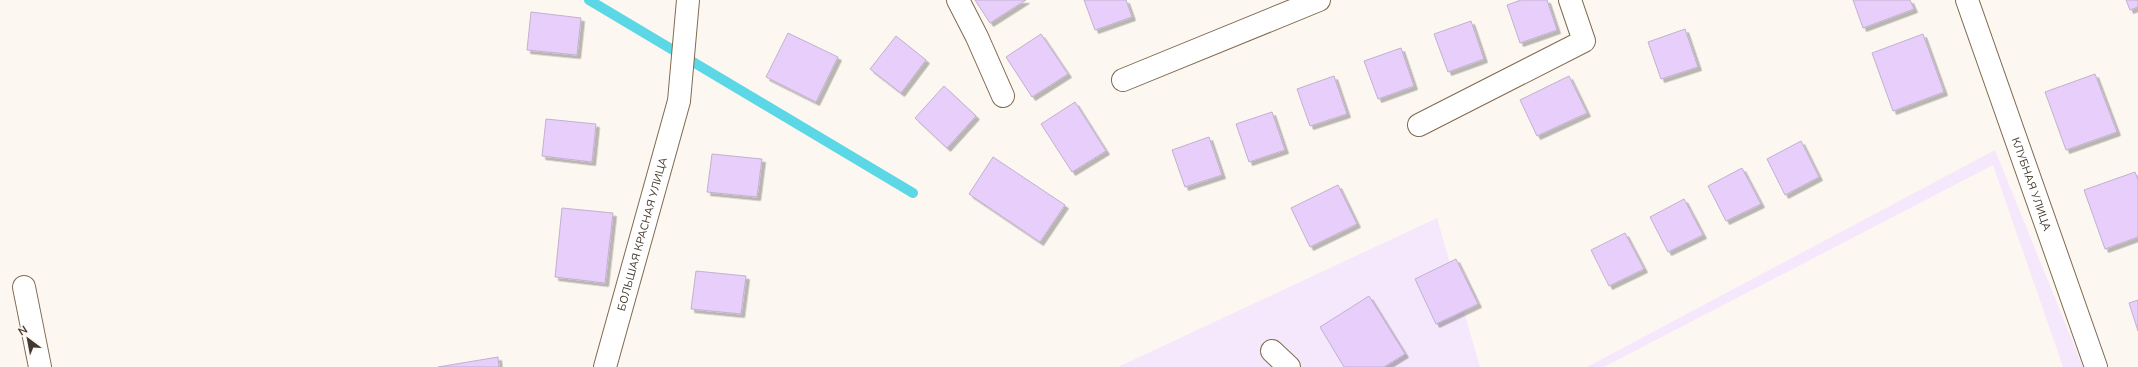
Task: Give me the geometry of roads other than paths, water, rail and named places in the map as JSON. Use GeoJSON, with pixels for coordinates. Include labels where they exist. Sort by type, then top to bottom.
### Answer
{"type":"FeatureCollection","features":[{"type":"Feature","properties":{"kind":"street","name":"БОЛЬШАЯ КРАСНАЯ УЛИЦА"},"geometry":{"type":"LineString","coordinates":[[605,367],[678,101],[688,0]]}},
{"type":"Feature","properties":{"kind":"street"},"geometry":{"type":"LineString","coordinates":[[958,0],[977,37],[1003,96]]}},
{"type":"Feature","properties":{"kind":"street"},"geometry":{"type":"LineString","coordinates":[[1123,80],[1319,0]]}},
{"type":"Feature","properties":{"kind":"street"},"geometry":{"type":"LineString","coordinates":[[1419,125],[1584,41],[1570,0]]}},
{"type":"Feature","properties":{"kind":"street","name":"КЛУБНАЯ УЛИЦА"},"geometry":{"type":"LineString","coordinates":[[1973,2],[2096,367]]}},
{"type":"Feature","properties":{"kind":"street"},"geometry":{"type":"LineString","coordinates":[[24,287],[40,367]]}},
{"type":"Feature","properties":{"kind":"street"},"geometry":{"type":"LineString","coordinates":[[1272,351],[1289,367]]}},
{"type":"Feature","properties":{"kind":"waterway"},"geometry":{"type":"LineString","coordinates":[[589,0],[913,193]]}}]}
